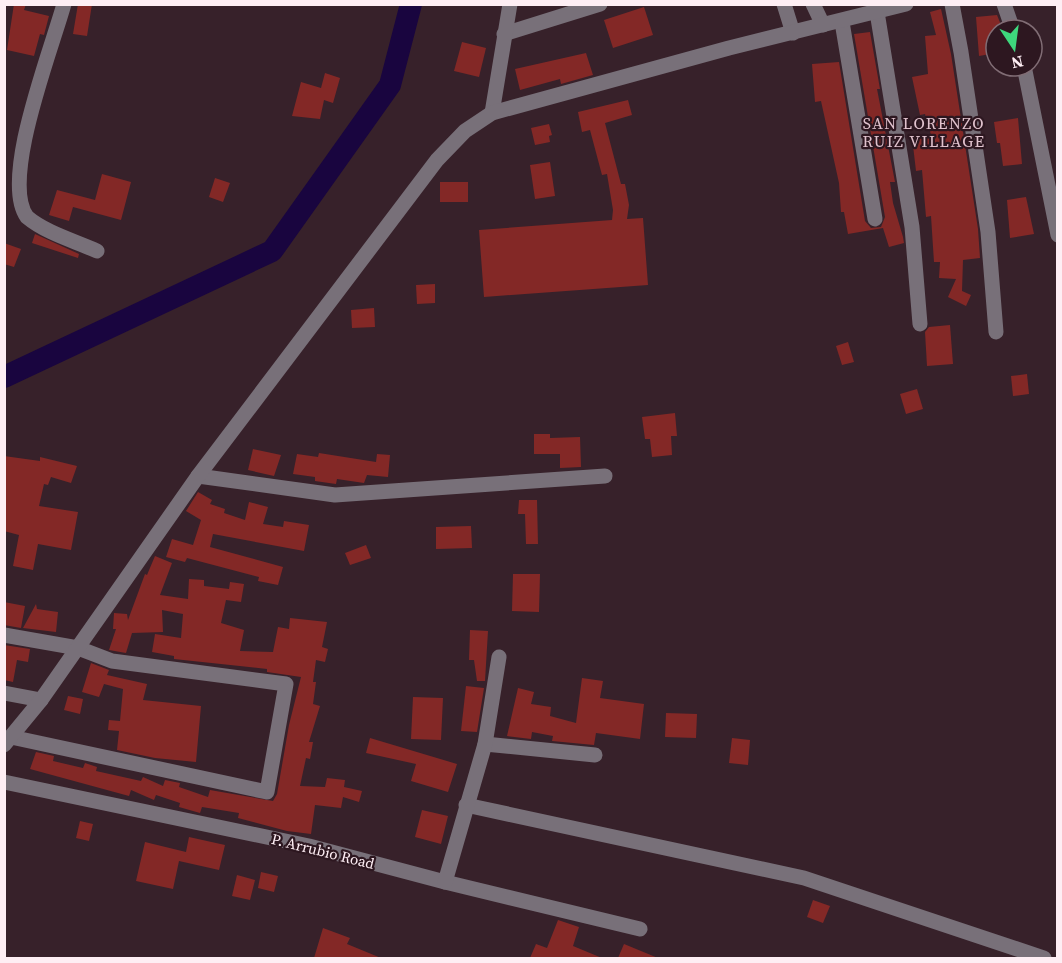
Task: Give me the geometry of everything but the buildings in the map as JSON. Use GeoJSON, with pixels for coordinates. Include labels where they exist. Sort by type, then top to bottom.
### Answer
{"type":"FeatureCollection","features":[{"type":"Feature","properties":{"kind":"street"},"geometry":{"type":"LineString","coordinates":[[64,4],[20,136],[12,178],[19,206],[26,216],[38,225],[97,251]]}},
{"type":"Feature","properties":{"kind":"street"},"geometry":{"type":"LineString","coordinates":[[492,113],[510,4]]}},
{"type":"Feature","properties":{"kind":"street"},"geometry":{"type":"LineString","coordinates":[[504,34],[600,4]]}},
{"type":"Feature","properties":{"kind":"street"},"geometry":{"type":"LineString","coordinates":[[784,4],[793,33]]}},
{"type":"Feature","properties":{"kind":"street"},"geometry":{"type":"LineString","coordinates":[[813,4],[823,25]]}},
{"type":"Feature","properties":{"kind":"street"},"geometry":{"type":"LineString","coordinates":[[4,635],[78,648],[103,658],[126,663],[286,684],[267,792],[8,741],[41,700],[78,648],[198,476],[436,160],[465,131],[492,113],[729,48],[842,22],[906,4]]}},
{"type":"Feature","properties":{"kind":"street"},"geometry":{"type":"LineString","coordinates":[[952,4],[960,40],[988,232],[996,332]]}},
{"type":"Feature","properties":{"kind":"street"},"geometry":{"type":"LineString","coordinates":[[877,12],[912,227],[920,324]]}},
{"type":"Feature","properties":{"kind":"street"},"geometry":{"type":"LineString","coordinates":[[842,22],[875,219]]}},
{"type":"Feature","properties":{"kind":"street"},"geometry":{"type":"LineString","coordinates":[[1026,78],[1058,235]]}},
{"type":"Feature","properties":{"kind":"street"},"geometry":{"type":"LineString","coordinates":[[198,476],[335,495],[605,476]]}},
{"type":"Feature","properties":{"kind":"street"},"geometry":{"type":"LineString","coordinates":[[445,882],[485,744],[499,657]]}},
{"type":"Feature","properties":{"kind":"street"},"geometry":{"type":"LineString","coordinates":[[4,693],[41,700]]}},
{"type":"Feature","properties":{"kind":"street"},"geometry":{"type":"LineString","coordinates":[[485,744],[595,755]]}},
{"type":"Feature","properties":{"kind":"street","name":"P. Arrubio Road"},"geometry":{"type":"LineString","coordinates":[[4,782],[309,846],[445,882],[640,929]]}},
{"type":"Feature","properties":{"kind":"street"},"geometry":{"type":"LineString","coordinates":[[466,805],[804,878],[1044,958]]}},
{"type":"Feature","properties":{"kind":"waterway"},"geometry":{"type":"LineString","coordinates":[[4,377],[272,251],[390,85],[411,4]]}},
{"type":"Feature","properties":{"kind":"district","name":"SAN LORENZO RUIZ VILLAGE"},"geometry":{"type":"Point","coordinates":[924,132]}}]}
